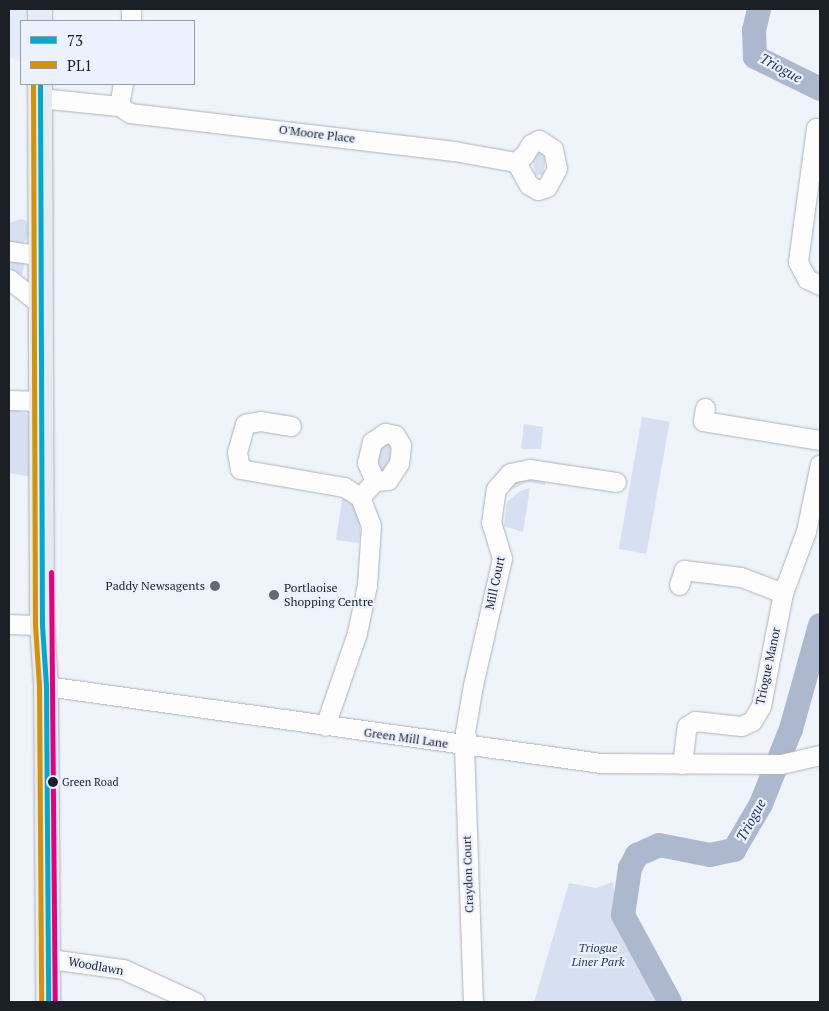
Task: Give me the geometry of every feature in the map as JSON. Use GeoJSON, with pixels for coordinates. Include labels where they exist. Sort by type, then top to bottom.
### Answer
{"type":"FeatureCollection","features":[{"type":"Feature","properties":{"kind":"main road"},"geometry":{"type":"LineString","coordinates":[[40,91],[39,255],[42,625],[46,686],[50,959],[48,1002]]}},
{"type":"Feature","properties":{"kind":"street"},"geometry":{"type":"LineString","coordinates":[[119,106],[123,85]]}},
{"type":"Feature","properties":{"kind":"street","name":"O'Moore Place"},"geometry":{"type":"LineString","coordinates":[[40,91],[119,106],[130,113],[424,147],[516,162]]}},
{"type":"Feature","properties":{"kind":"street"},"geometry":{"type":"LineString","coordinates":[[820,129],[816,128],[798,262],[807,279],[820,285]]}},
{"type":"Feature","properties":{"kind":"street"},"geometry":{"type":"LineString","coordinates":[[9,251],[39,255]]}},
{"type":"Feature","properties":{"kind":"street"},"geometry":{"type":"LineString","coordinates":[[9,279],[40,304]]}},
{"type":"Feature","properties":{"kind":"street"},"geometry":{"type":"LineString","coordinates":[[9,400],[41,401]]}},
{"type":"Feature","properties":{"kind":"street"},"geometry":{"type":"LineString","coordinates":[[705,408],[703,421],[820,440]]}},
{"type":"Feature","properties":{"kind":"street"},"geometry":{"type":"LineString","coordinates":[[291,426],[260,421],[245,424],[237,452],[240,469],[337,485],[360,497],[371,525],[367,585],[352,654],[325,726]]}},
{"type":"Feature","properties":{"kind":"street","name":"Triogue Manor"},"geometry":{"type":"LineString","coordinates":[[682,764],[687,726],[695,721],[741,726],[752,721],[761,706],[783,593],[806,531],[820,464]]}},
{"type":"Feature","properties":{"kind":"street","name":"Mill Court"},"geometry":{"type":"LineString","coordinates":[[467,746],[465,732],[473,685],[501,566],[500,546],[491,524],[496,489],[510,473],[530,469],[616,482]]}},
{"type":"Feature","properties":{"kind":"street"},"geometry":{"type":"LineString","coordinates":[[360,497],[375,481]]}},
{"type":"Feature","properties":{"kind":"street"},"geometry":{"type":"LineString","coordinates":[[678,585],[684,570],[741,577],[783,593]]}},
{"type":"Feature","properties":{"kind":"street"},"geometry":{"type":"LineString","coordinates":[[9,624],[42,625]]}},
{"type":"Feature","properties":{"kind":"street","name":"Green Mill Lane"},"geometry":{"type":"LineString","coordinates":[[46,686],[467,746],[601,763],[769,763],[793,762],[820,755]]}},
{"type":"Feature","properties":{"kind":"street","name":"Craydon Court"},"geometry":{"type":"LineString","coordinates":[[467,746],[472,1002]]}},
{"type":"Feature","properties":{"kind":"street","name":"Woodlawn"},"geometry":{"type":"LineString","coordinates":[[50,959],[123,969],[196,1002]]}},
{"type":"Feature","properties":{"kind":"shaded area"},"geometry":{"type":"Polygon","coordinates":[[[9,9],[30,9],[30,20],[20,20],[20,62],[9,57],[9,9]]]}},
{"type":"Feature","properties":{"kind":"green space"},"geometry":{"type":"Polygon","coordinates":[[[541,153],[546,158],[543,174],[535,176],[533,161],[536,155],[541,153]]]}},
{"type":"Feature","properties":{"kind":"green space"},"geometry":{"type":"Polygon","coordinates":[[[22,219],[31,223],[27,240],[19,245],[9,244],[9,223],[22,219]]]}},
{"type":"Feature","properties":{"kind":"green space"},"geometry":{"type":"Polygon","coordinates":[[[9,256],[25,262],[22,275],[9,271],[9,256]]]}},
{"type":"Feature","properties":{"kind":"green space"},"geometry":{"type":"Polygon","coordinates":[[[9,408],[28,414],[33,477],[9,473],[9,408]]]}},
{"type":"Feature","properties":{"kind":"green space"},"geometry":{"type":"Polygon","coordinates":[[[642,417],[670,422],[646,554],[619,549],[642,417]]]}},
{"type":"Feature","properties":{"kind":"green space"},"geometry":{"type":"Polygon","coordinates":[[[524,424],[543,427],[541,449],[521,449],[524,424]]]}},
{"type":"Feature","properties":{"kind":"green space"},"geometry":{"type":"Polygon","coordinates":[[[382,443],[389,444],[395,452],[387,470],[383,471],[378,470],[374,453],[382,443]]]}},
{"type":"Feature","properties":{"kind":"green space"},"geometry":{"type":"Polygon","coordinates":[[[521,477],[545,478],[545,485],[528,482],[506,492],[521,477]]]}},
{"type":"Feature","properties":{"kind":"green space"},"geometry":{"type":"Polygon","coordinates":[[[530,488],[523,532],[504,526],[507,502],[520,491],[530,488]]]}},
{"type":"Feature","properties":{"kind":"green space"},"geometry":{"type":"Polygon","coordinates":[[[343,493],[351,500],[361,520],[359,543],[336,540],[343,493]]]}},
{"type":"Feature","properties":{"kind":"green space","name":"Triogue Liner Park"},"geometry":{"type":"Polygon","coordinates":[[[613,882],[615,900],[629,914],[683,1002],[534,1002],[569,883],[596,888],[613,882]]]}},
{"type":"Feature","properties":{"kind":"waterway","name":"Triogue"},"geometry":{"type":"LineString","coordinates":[[759,9],[754,30],[755,57],[820,89]]}},
{"type":"Feature","properties":{"kind":"waterway","name":"Triogue"},"geometry":{"type":"LineString","coordinates":[[670,1002],[623,915],[630,868],[637,855],[659,845],[710,855],[734,850],[761,804],[791,729],[820,625]]}},
{"type":"Feature","properties":{"kind":"transit line","name":"PL1"},"geometry":{"type":"LineString","coordinates":[[33,85],[35,625],[39,686],[41,1002]]}},
{"type":"Feature","properties":{"kind":"transit line","name":"73"},"geometry":{"type":"LineString","coordinates":[[40,85],[42,625],[46,686],[48,1002]]}},
{"type":"Feature","properties":{"kind":"transit line"},"geometry":{"type":"LineString","coordinates":[[51,572],[55,1002]]}},
{"type":"Feature","properties":{"kind":"place","name":"Paddy Newsagents"},"geometry":{"type":"Point","coordinates":[215,586]}},
{"type":"Feature","properties":{"kind":"place","name":"Portlaoise Shopping Centre"},"geometry":{"type":"Point","coordinates":[274,595]}},
{"type":"Feature","properties":{"kind":"place","name":"Green Road"},"geometry":{"type":"Point","coordinates":[53,782]}}]}
